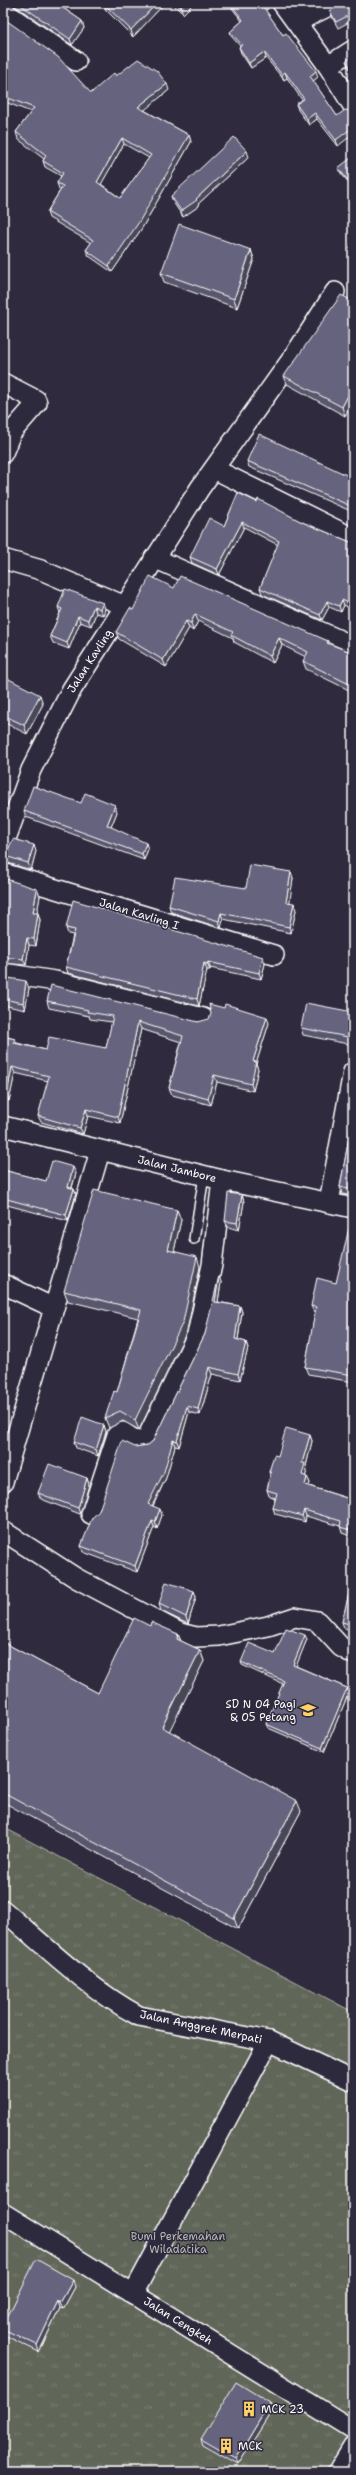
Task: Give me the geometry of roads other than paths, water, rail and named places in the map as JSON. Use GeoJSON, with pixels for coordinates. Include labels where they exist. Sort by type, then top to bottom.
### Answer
{"type":"FeatureCollection","features":[{"type":"Feature","properties":{"kind":"street"},"geometry":{"type":"LineString","coordinates":[[282,3],[328,66],[353,106]]}},
{"type":"Feature","properties":{"kind":"street"},"geometry":{"type":"LineString","coordinates":[[297,22],[335,3]]}},
{"type":"Feature","properties":{"kind":"street"},"geometry":{"type":"LineString","coordinates":[[4,13],[76,61]]}},
{"type":"Feature","properties":{"kind":"street"},"geometry":{"type":"LineString","coordinates":[[328,66],[353,50]]}},
{"type":"Feature","properties":{"kind":"street","name":"Jalan Kavling"},"geometry":{"type":"LineString","coordinates":[[3,847],[31,770],[72,689],[154,558],[200,488],[294,356],[335,292]]}},
{"type":"Feature","properties":{"kind":"street"},"geometry":{"type":"LineString","coordinates":[[3,382],[36,400],[37,403],[11,433],[3,453]]}},
{"type":"Feature","properties":{"kind":"street"},"geometry":{"type":"LineString","coordinates":[[214,469],[353,538]]}},
{"type":"Feature","properties":{"kind":"street"},"geometry":{"type":"LineString","coordinates":[[154,558],[353,646]]}},
{"type":"Feature","properties":{"kind":"street"},"geometry":{"type":"LineString","coordinates":[[3,559],[41,570],[125,606]]}},
{"type":"Feature","properties":{"kind":"street","name":"Jalan Kavling I"},"geometry":{"type":"LineString","coordinates":[[3,873],[274,955]]}},
{"type":"Feature","properties":{"kind":"street"},"geometry":{"type":"LineString","coordinates":[[3,973],[55,981],[204,1018]]}},
{"type":"Feature","properties":{"kind":"street"},"geometry":{"type":"LineString","coordinates":[[329,1202],[353,1072]]}},
{"type":"Feature","properties":{"kind":"street","name":"Jalan Jambore"},"geometry":{"type":"LineString","coordinates":[[3,1126],[213,1178],[353,1208]]}},
{"type":"Feature","properties":{"kind":"street"},"geometry":{"type":"LineString","coordinates":[[3,1482],[100,1151]]}},
{"type":"Feature","properties":{"kind":"street"},"geometry":{"type":"LineString","coordinates":[[91,1514],[117,1435],[123,1432],[137,1442],[145,1442],[197,1335],[212,1265],[213,1178]]}},
{"type":"Feature","properties":{"kind":"street"},"geometry":{"type":"LineString","coordinates":[[3,1284],[54,1308]]}},
{"type":"Feature","properties":{"kind":"street"},"geometry":{"type":"LineString","coordinates":[[3,1531],[76,1578],[180,1633],[196,1637],[219,1636],[268,1626],[295,1617],[317,1621],[341,1647],[353,1654]]}},
{"type":"Feature","properties":{"kind":"street","name":"Jalan Anggrek Merpati"},"geometry":{"type":"LineString","coordinates":[[3,1910],[76,1972],[122,2007],[139,2016],[269,2041],[353,2081]]}},
{"type":"Feature","properties":{"kind":"street"},"geometry":{"type":"LineString","coordinates":[[133,2294],[269,2041]]}},
{"type":"Feature","properties":{"kind":"street","name":"Jalan Cengkeh"},"geometry":{"type":"LineString","coordinates":[[3,2213],[353,2430]]}},
{"type":"Feature","properties":{"kind":"street"},"geometry":{"type":"LineString","coordinates":[[338,2472],[353,2447]]}},
{"type":"Feature","properties":{"kind":"lane"},"geometry":{"type":"LineString","coordinates":[[194,1239],[213,1178]]}},
{"type":"Feature","properties":{"kind":"place","name":"SD N 04 Pagi & 05 Petang"},"geometry":{"type":"Point","coordinates":[308,1710]}},
{"type":"Feature","properties":{"kind":"place","name":"MCK 23"},"geometry":{"type":"Point","coordinates":[249,2409]}},
{"type":"Feature","properties":{"kind":"place","name":"MCK"},"geometry":{"type":"Point","coordinates":[226,2446]}},
{"type":"Feature","properties":{"kind":"park label","name":"Bumi Perkemahan Wiladatika"},"geometry":{"type":"Point","coordinates":[178,2242]}}]}
